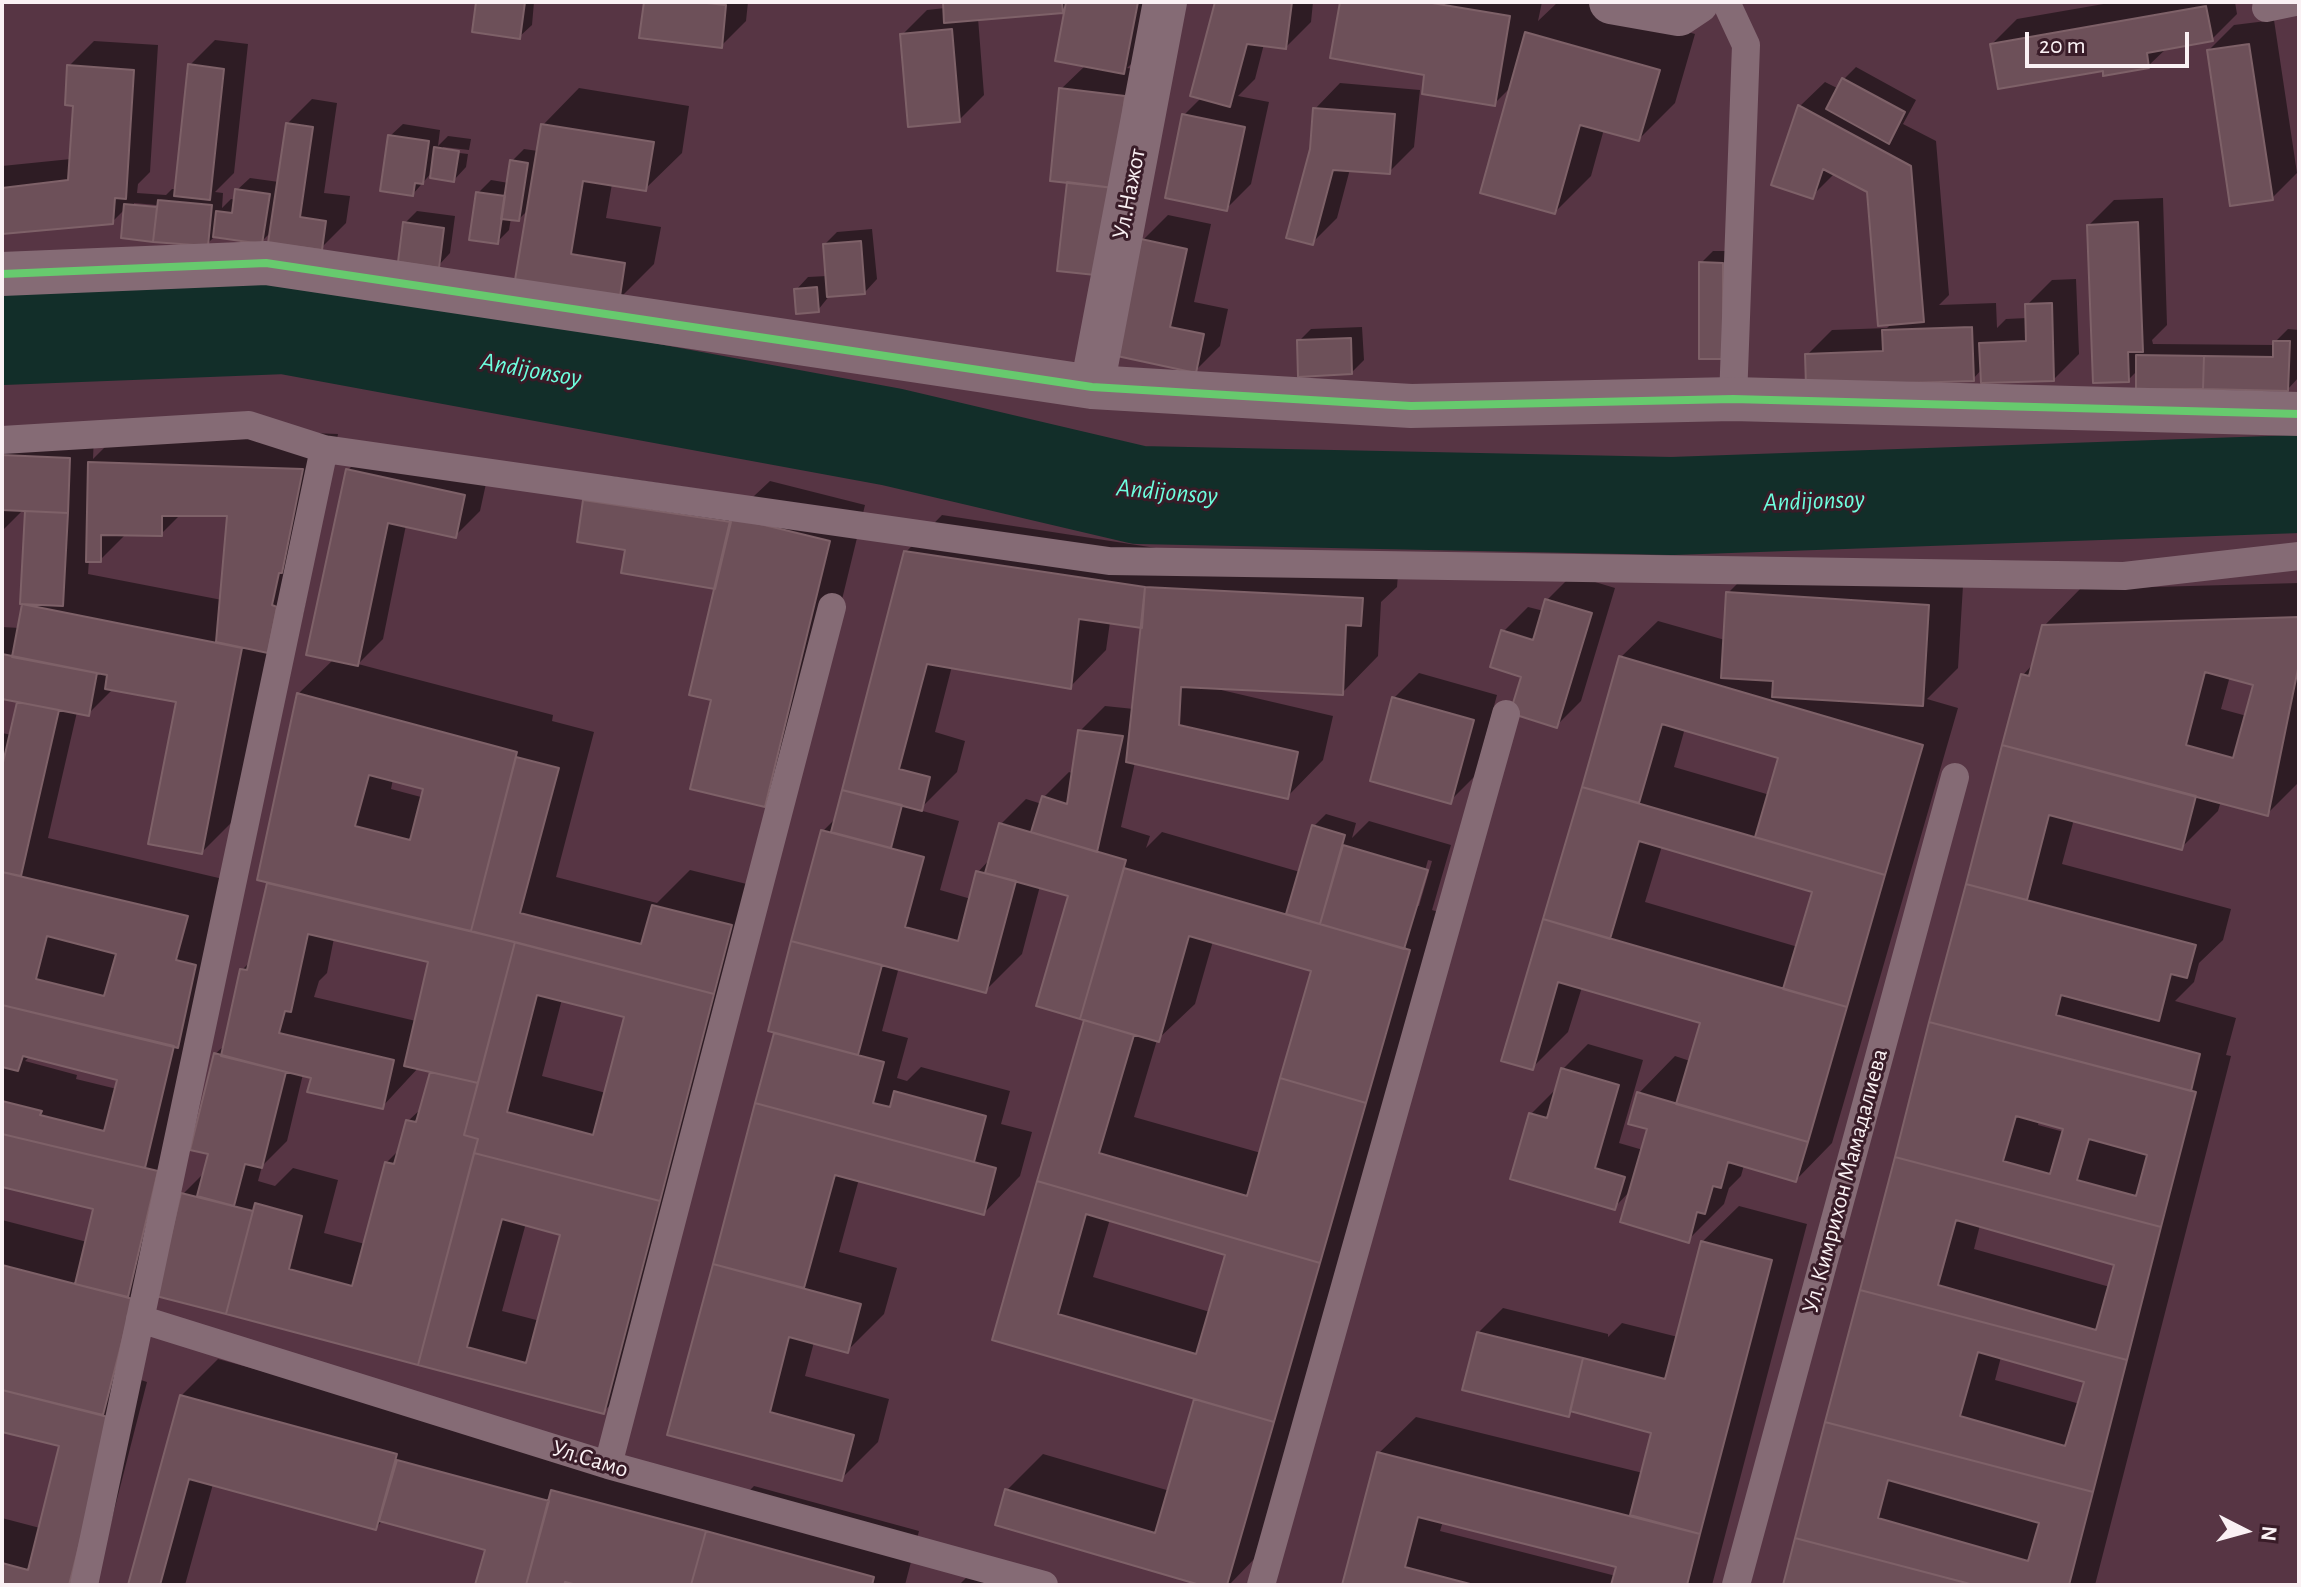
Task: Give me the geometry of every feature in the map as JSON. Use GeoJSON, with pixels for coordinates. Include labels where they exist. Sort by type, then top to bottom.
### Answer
{"type":"FeatureCollection","features":[{"type":"Feature","properties":{"kind":"street","name":"Ул.Нажот"},"geometry":{"type":"LineString","coordinates":[[1092,387],[1165,2]]}},
{"type":"Feature","properties":{"kind":"street"},"geometry":{"type":"LineString","coordinates":[[1611,2],[1679,14],[1697,2]]}},
{"type":"Feature","properties":{"kind":"street"},"geometry":{"type":"LineString","coordinates":[[2,274],[266,263],[1092,387],[1411,406],[1733,399],[2299,414]]}},
{"type":"Feature","properties":{"kind":"lane"},"geometry":{"type":"LineString","coordinates":[[1726,2],[1746,45],[1733,399]]}},
{"type":"Feature","properties":{"kind":"lane"},"geometry":{"type":"LineString","coordinates":[[2266,8],[2295,2]]}},
{"type":"Feature","properties":{"kind":"lane"},"geometry":{"type":"LineString","coordinates":[[2,440],[249,425],[324,449],[1109,561],[2124,576],[2299,556]]}},
{"type":"Feature","properties":{"kind":"lane"},"geometry":{"type":"LineString","coordinates":[[84,1585],[324,449]]}},
{"type":"Feature","properties":{"kind":"lane"},"geometry":{"type":"LineString","coordinates":[[608,1465],[832,607]]}},
{"type":"Feature","properties":{"kind":"lane"},"geometry":{"type":"LineString","coordinates":[[1261,1585],[1506,714]]}},
{"type":"Feature","properties":{"kind":"lane","name":"Ул. Кимрихон Мамадалиева"},"geometry":{"type":"LineString","coordinates":[[1736,1585],[1955,777]]}},
{"type":"Feature","properties":{"kind":"lane","name":"Ул.Само"},"geometry":{"type":"LineString","coordinates":[[140,1319],[608,1465],[1044,1585]]}},
{"type":"Feature","properties":{"kind":"building"},"geometry":{"type":"Polygon","coordinates":[[[476,2],[525,2],[520,39],[472,32],[476,2]]]}},
{"type":"Feature","properties":{"kind":"building"},"geometry":{"type":"Polygon","coordinates":[[[644,2],[726,5],[722,48],[639,38],[644,2]]]}},
{"type":"Feature","properties":{"kind":"building"},"geometry":{"type":"Polygon","coordinates":[[[943,2],[1062,2],[1063,13],[944,23],[943,2]]]}},
{"type":"Feature","properties":{"kind":"building"},"geometry":{"type":"Polygon","coordinates":[[[1066,2],[1138,2],[1124,74],[1055,61],[1066,2]]]}},
{"type":"Feature","properties":{"kind":"building"},"geometry":{"type":"Polygon","coordinates":[[[1215,2],[1292,2],[1286,49],[1247,44],[1230,107],[1190,96],[1215,2]]]}},
{"type":"Feature","properties":{"kind":"building"},"geometry":{"type":"Polygon","coordinates":[[[1340,2],[1426,2],[1510,16],[1495,106],[1422,94],[1424,75],[1330,58],[1340,2]]]}},
{"type":"Feature","properties":{"kind":"building"},"geometry":{"type":"Polygon","coordinates":[[[2206,6],[2213,41],[2147,53],[2149,68],[2103,76],[2103,71],[1998,89],[1990,44],[2206,6]]]}},
{"type":"Feature","properties":{"kind":"building"},"geometry":{"type":"Polygon","coordinates":[[[952,29],[960,122],[908,127],[900,34],[952,29]]]}},
{"type":"Feature","properties":{"kind":"building"},"geometry":{"type":"Polygon","coordinates":[[[1525,32],[1660,70],[1639,141],[1580,125],[1555,214],[1480,193],[1525,32]]]}},
{"type":"Feature","properties":{"kind":"building"},"geometry":{"type":"Polygon","coordinates":[[[2249,44],[2273,200],[2230,206],[2207,50],[2249,44]]]}},
{"type":"Feature","properties":{"kind":"building"},"geometry":{"type":"Polygon","coordinates":[[[188,64],[224,69],[210,200],[174,196],[188,64]]]}},
{"type":"Feature","properties":{"kind":"building"},"geometry":{"type":"Polygon","coordinates":[[[67,65],[134,70],[126,199],[115,198],[113,224],[2,234],[2,188],[68,180],[73,106],[65,105],[67,65]]]}},
{"type":"Feature","properties":{"kind":"building"},"geometry":{"type":"Polygon","coordinates":[[[1842,78],[1905,112],[1889,144],[1826,109],[1842,78]]]}},
{"type":"Feature","properties":{"kind":"building"},"geometry":{"type":"Polygon","coordinates":[[[1059,88],[1125,96],[1114,188],[1050,181],[1059,88]]]}},
{"type":"Feature","properties":{"kind":"building"},"geometry":{"type":"Polygon","coordinates":[[[1798,105],[1911,166],[1924,322],[1878,326],[1867,192],[1823,169],[1813,199],[1771,185],[1798,105]]]}},
{"type":"Feature","properties":{"kind":"building"},"geometry":{"type":"Polygon","coordinates":[[[1313,108],[1395,114],[1390,174],[1333,170],[1313,245],[1286,238],[1310,149],[1313,108]]]}},
{"type":"Feature","properties":{"kind":"building"},"geometry":{"type":"Polygon","coordinates":[[[1182,114],[1245,127],[1227,211],[1165,198],[1182,114]]]}},
{"type":"Feature","properties":{"kind":"building"},"geometry":{"type":"Polygon","coordinates":[[[286,123],[313,127],[300,217],[326,221],[322,250],[268,243],[286,123]]]}},
{"type":"Feature","properties":{"kind":"building"},"geometry":{"type":"Polygon","coordinates":[[[541,124],[654,142],[646,191],[583,181],[571,254],[625,263],[619,303],[514,286],[541,124]]]}},
{"type":"Feature","properties":{"kind":"building"},"geometry":{"type":"Polygon","coordinates":[[[388,135],[429,141],[423,184],[415,183],[413,196],[380,191],[388,135]]]}},
{"type":"Feature","properties":{"kind":"building"},"geometry":{"type":"Polygon","coordinates":[[[434,147],[459,151],[454,182],[430,178],[434,147]]]}},
{"type":"Feature","properties":{"kind":"building"},"geometry":{"type":"Polygon","coordinates":[[[510,160],[528,163],[519,221],[501,219],[510,160]]]}},
{"type":"Feature","properties":{"kind":"building"},"geometry":{"type":"Polygon","coordinates":[[[1067,182],[1114,188],[1105,276],[1057,271],[1067,182]]]}},
{"type":"Feature","properties":{"kind":"building"},"geometry":{"type":"Polygon","coordinates":[[[235,189],[270,194],[262,244],[213,237],[216,211],[232,213],[235,189]]]}},
{"type":"Feature","properties":{"kind":"building"},"geometry":{"type":"Polygon","coordinates":[[[476,192],[505,196],[498,244],[469,240],[476,192]]]}},
{"type":"Feature","properties":{"kind":"building"},"geometry":{"type":"Polygon","coordinates":[[[158,200],[212,205],[208,246],[153,242],[158,200]]]}},
{"type":"Feature","properties":{"kind":"building"},"geometry":{"type":"Polygon","coordinates":[[[124,204],[157,207],[153,242],[121,238],[124,204]]]}},
{"type":"Feature","properties":{"kind":"building"},"geometry":{"type":"Polygon","coordinates":[[[403,222],[444,228],[439,268],[398,262],[403,222]]]}},
{"type":"Feature","properties":{"kind":"building"},"geometry":{"type":"Polygon","coordinates":[[[2138,222],[2143,352],[2128,352],[2129,382],[2093,383],[2087,225],[2138,222]]]}},
{"type":"Feature","properties":{"kind":"building"},"geometry":{"type":"Polygon","coordinates":[[[1141,239],[1187,249],[1170,327],[1204,334],[1196,373],[1117,356],[1141,239]]]}},
{"type":"Feature","properties":{"kind":"building"},"geometry":{"type":"Polygon","coordinates":[[[861,241],[865,294],[827,297],[823,244],[861,241]]]}},
{"type":"Feature","properties":{"kind":"building"},"geometry":{"type":"Polygon","coordinates":[[[1699,262],[1723,263],[1723,359],[1699,359],[1699,262]]]}},
{"type":"Feature","properties":{"kind":"building"},"geometry":{"type":"Polygon","coordinates":[[[817,287],[819,312],[796,314],[794,289],[817,287]]]}},
{"type":"Feature","properties":{"kind":"building"},"geometry":{"type":"Polygon","coordinates":[[[2052,303],[2054,381],[1981,383],[1979,343],[2026,341],[2025,304],[2052,303]]]}},
{"type":"Feature","properties":{"kind":"building"},"geometry":{"type":"Polygon","coordinates":[[[1972,327],[1974,381],[1806,386],[1805,354],[1883,351],[1882,330],[1972,327]]]}},
{"type":"Feature","properties":{"kind":"building"},"geometry":{"type":"Polygon","coordinates":[[[1351,338],[1352,374],[1298,377],[1297,340],[1351,338]]]}},
{"type":"Feature","properties":{"kind":"building"},"geometry":{"type":"Polygon","coordinates":[[[2273,341],[2290,341],[2288,391],[2203,389],[2204,356],[2273,357],[2273,341]]]}},
{"type":"Feature","properties":{"kind":"building"},"geometry":{"type":"Polygon","coordinates":[[[2136,355],[2204,356],[2203,389],[2136,389],[2136,355]]]}},
{"type":"Feature","properties":{"kind":"building"},"geometry":{"type":"Polygon","coordinates":[[[2,455],[70,458],[68,513],[2,510],[2,455]]]}},
{"type":"Feature","properties":{"kind":"building"},"geometry":{"type":"Polygon","coordinates":[[[88,462],[303,469],[282,573],[279,573],[272,605],[277,607],[268,653],[216,642],[227,516],[162,516],[162,536],[101,535],[101,562],[86,562],[88,462]]]}},
{"type":"Feature","properties":{"kind":"building"},"geometry":{"type":"Polygon","coordinates":[[[346,469],[465,495],[456,538],[388,523],[358,666],[306,655],[346,469]]]}},
{"type":"Feature","properties":{"kind":"building"},"geometry":{"type":"Polygon","coordinates":[[[583,500],[731,522],[715,589],[621,573],[625,550],[577,542],[583,500]]]}},
{"type":"Feature","properties":{"kind":"building"},"geometry":{"type":"Polygon","coordinates":[[[25,511],[68,513],[63,606],[20,604],[25,511]]]}},
{"type":"Feature","properties":{"kind":"building"},"geometry":{"type":"Polygon","coordinates":[[[731,517],[830,541],[765,807],[690,789],[711,700],[689,695],[731,517]]]}},
{"type":"Feature","properties":{"kind":"building"},"geometry":{"type":"Polygon","coordinates":[[[904,551],[1145,587],[1142,628],[1079,619],[1071,689],[927,664],[899,769],[930,777],[922,811],[842,790],[904,551]]]}},
{"type":"Feature","properties":{"kind":"building"},"geometry":{"type":"Polygon","coordinates":[[[1145,587],[1363,598],[1361,626],[1346,625],[1343,695],[1181,687],[1179,725],[1298,752],[1288,799],[1126,762],[1145,587]]]}},
{"type":"Feature","properties":{"kind":"building"},"geometry":{"type":"Polygon","coordinates":[[[1726,592],[1929,605],[1923,706],[1772,697],[1773,681],[1721,678],[1726,592]]]}},
{"type":"Feature","properties":{"kind":"building"},"geometry":{"type":"Polygon","coordinates":[[[1545,599],[1592,613],[1557,728],[1510,713],[1521,677],[1490,667],[1501,630],[1533,640],[1545,599]]]}},
{"type":"Feature","properties":{"kind":"building"},"geometry":{"type":"Polygon","coordinates":[[[22,604],[242,648],[202,854],[148,844],[176,702],[105,689],[107,675],[12,657],[22,604]]]}},
{"type":"Feature","properties":{"kind":"building"},"geometry":{"type":"Polygon","coordinates":[[[2299,617],[2299,664],[2268,816],[2002,745],[2021,674],[2029,676],[2042,625],[2299,617]],[[2205,672],[2186,745],[2233,758],[2253,685],[2205,672]]]}},
{"type":"Feature","properties":{"kind":"building"},"geometry":{"type":"Polygon","coordinates":[[[2,654],[97,673],[89,716],[2,699],[2,654]]]}},
{"type":"Feature","properties":{"kind":"building"},"geometry":{"type":"Polygon","coordinates":[[[1619,656],[1923,745],[1885,875],[1755,837],[1778,758],[1662,724],[1639,803],[1582,787],[1619,656]]]}},
{"type":"Feature","properties":{"kind":"building"},"geometry":{"type":"Polygon","coordinates":[[[297,693],[517,752],[471,931],[257,880],[297,693]],[[369,775],[355,826],[410,840],[423,789],[369,775]]]}},
{"type":"Feature","properties":{"kind":"building"},"geometry":{"type":"Polygon","coordinates":[[[1392,697],[1474,720],[1451,804],[1370,781],[1392,697]]]}},
{"type":"Feature","properties":{"kind":"building"},"geometry":{"type":"Polygon","coordinates":[[[17,702],[59,710],[21,876],[2,872],[2,767],[17,702]]]}},
{"type":"Feature","properties":{"kind":"building"},"geometry":{"type":"Polygon","coordinates":[[[1078,730],[1123,736],[1097,852],[1031,832],[1042,796],[1067,804],[1078,730]]]}},
{"type":"Feature","properties":{"kind":"building"},"geometry":{"type":"Polygon","coordinates":[[[2002,745],[2196,796],[2182,850],[2049,815],[2027,900],[1966,884],[2002,745]]]}},
{"type":"Feature","properties":{"kind":"building"},"geometry":{"type":"Polygon","coordinates":[[[516,757],[559,768],[520,913],[641,944],[652,905],[732,925],[714,994],[471,931],[516,757]]]}},
{"type":"Feature","properties":{"kind":"building"},"geometry":{"type":"Polygon","coordinates":[[[1582,787],[1885,875],[1847,1007],[1783,989],[1812,892],[1639,841],[1610,939],[1543,919],[1582,787]]]}},
{"type":"Feature","properties":{"kind":"building"},"geometry":{"type":"Polygon","coordinates":[[[842,790],[902,805],[891,848],[831,832],[842,790]]]}},
{"type":"Feature","properties":{"kind":"building"},"geometry":{"type":"Polygon","coordinates":[[[999,823],[1126,860],[1080,1019],[1036,1006],[1068,896],[985,873],[999,823]]]}},
{"type":"Feature","properties":{"kind":"building"},"geometry":{"type":"Polygon","coordinates":[[[1312,825],[1345,835],[1320,924],[1286,914],[1312,825]]]}},
{"type":"Feature","properties":{"kind":"building"},"geometry":{"type":"Polygon","coordinates":[[[821,830],[924,857],[905,927],[958,941],[976,871],[1016,881],[986,993],[791,941],[821,830]]]}},
{"type":"Feature","properties":{"kind":"building"},"geometry":{"type":"Polygon","coordinates":[[[1343,845],[1428,870],[1404,949],[1320,924],[1343,845]]]}},
{"type":"Feature","properties":{"kind":"building"},"geometry":{"type":"Polygon","coordinates":[[[1124,868],[1410,950],[1366,1103],[1280,1078],[1311,971],[1189,936],[1159,1042],[1080,1019],[1124,868]]]}},
{"type":"Feature","properties":{"kind":"building"},"geometry":{"type":"Polygon","coordinates":[[[2,872],[188,916],[176,960],[196,965],[178,1048],[2,1005],[2,872]],[[47,936],[36,979],[104,996],[116,954],[47,936]]]}},
{"type":"Feature","properties":{"kind":"building"},"geometry":{"type":"Polygon","coordinates":[[[267,883],[515,942],[478,1083],[404,1066],[428,962],[308,934],[291,1012],[285,1011],[279,1033],[394,1060],[383,1109],[307,1092],[311,1078],[221,1056],[240,969],[247,970],[267,883]]]}},
{"type":"Feature","properties":{"kind":"building"},"geometry":{"type":"Polygon","coordinates":[[[1966,884],[2196,945],[2187,978],[2171,974],[2159,1021],[2061,995],[2056,1015],[2200,1054],[2191,1091],[1929,1022],[1966,884]]]}},
{"type":"Feature","properties":{"kind":"building"},"geometry":{"type":"Polygon","coordinates":[[[1543,919],[1847,1007],[1808,1142],[1676,1104],[1700,1023],[1558,982],[1533,1070],[1501,1061],[1543,919]]]}},
{"type":"Feature","properties":{"kind":"building"},"geometry":{"type":"Polygon","coordinates":[[[791,941],[882,965],[858,1055],[768,1031],[791,941]]]}},
{"type":"Feature","properties":{"kind":"building"},"geometry":{"type":"Polygon","coordinates":[[[515,942],[714,994],[660,1201],[474,1153],[478,1139],[464,1135],[515,942]],[[537,995],[507,1112],[593,1135],[624,1017],[537,995]]]}},
{"type":"Feature","properties":{"kind":"building"},"geometry":{"type":"Polygon","coordinates":[[[2,1005],[174,1046],[145,1168],[2,1134],[2,1101],[42,1111],[40,1115],[104,1131],[117,1080],[23,1056],[18,1071],[2,1067],[2,1005]]]}},
{"type":"Feature","properties":{"kind":"building"},"geometry":{"type":"Polygon","coordinates":[[[1084,1020],[1134,1035],[1099,1153],[1247,1196],[1280,1078],[1366,1103],[1320,1263],[1037,1181],[1084,1020]]]}},
{"type":"Feature","properties":{"kind":"building"},"geometry":{"type":"Polygon","coordinates":[[[1929,1022],[2196,1092],[2161,1227],[1895,1157],[1929,1022]],[[2016,1116],[2003,1161],[2050,1174],[2063,1129],[2016,1116]],[[2089,1139],[2077,1180],[2136,1196],[2147,1155],[2089,1139]]]}},
{"type":"Feature","properties":{"kind":"building"},"geometry":{"type":"Polygon","coordinates":[[[774,1033],[884,1062],[873,1103],[890,1107],[894,1091],[986,1116],[974,1162],[755,1103],[774,1033]]]}},
{"type":"Feature","properties":{"kind":"building"},"geometry":{"type":"Polygon","coordinates":[[[214,1053],[286,1072],[262,1168],[245,1164],[234,1206],[197,1196],[208,1154],[190,1150],[214,1053]]]}},
{"type":"Feature","properties":{"kind":"building"},"geometry":{"type":"Polygon","coordinates":[[[1561,1068],[1619,1085],[1595,1168],[1625,1177],[1615,1210],[1510,1179],[1529,1113],[1547,1118],[1561,1068]]]}},
{"type":"Feature","properties":{"kind":"building"},"geometry":{"type":"Polygon","coordinates":[[[430,1072],[478,1083],[464,1135],[478,1139],[418,1365],[226,1314],[255,1203],[302,1216],[289,1269],[352,1286],[385,1162],[394,1164],[406,1120],[416,1122],[430,1072]]]}},
{"type":"Feature","properties":{"kind":"building"},"geometry":{"type":"Polygon","coordinates":[[[1637,1092],[1808,1142],[1796,1182],[1728,1162],[1721,1188],[1713,1186],[1705,1214],[1697,1212],[1689,1243],[1620,1222],[1647,1129],[1628,1124],[1637,1092]]]}},
{"type":"Feature","properties":{"kind":"building"},"geometry":{"type":"Polygon","coordinates":[[[755,1103],[996,1168],[984,1215],[835,1175],[804,1288],[713,1264],[755,1103]]]}},
{"type":"Feature","properties":{"kind":"building"},"geometry":{"type":"Polygon","coordinates":[[[2,1134],[158,1171],[128,1297],[75,1284],[93,1209],[2,1187],[2,1134]]]}},
{"type":"Feature","properties":{"kind":"building"},"geometry":{"type":"Polygon","coordinates":[[[474,1153],[660,1201],[604,1414],[418,1365],[474,1153]],[[502,1219],[467,1347],[526,1363],[560,1235],[502,1219]]]}},
{"type":"Feature","properties":{"kind":"building"},"geometry":{"type":"Polygon","coordinates":[[[1895,1157],[2161,1227],[2127,1360],[1860,1290],[1895,1157]],[[1956,1220],[1938,1285],[2096,1330],[2114,1265],[1956,1220]]]}},
{"type":"Feature","properties":{"kind":"building"},"geometry":{"type":"Polygon","coordinates":[[[1037,1181],[1320,1263],[1274,1422],[992,1340],[1037,1181]],[[1086,1214],[1058,1314],[1196,1354],[1225,1255],[1086,1214]]]}},
{"type":"Feature","properties":{"kind":"building"},"geometry":{"type":"Polygon","coordinates":[[[181,1193],[253,1211],[226,1314],[156,1296],[181,1193]]]}},
{"type":"Feature","properties":{"kind":"building"},"geometry":{"type":"Polygon","coordinates":[[[1701,1241],[1772,1260],[1700,1534],[1630,1515],[1651,1433],[1570,1411],[1583,1358],[1665,1379],[1701,1241]]]}},
{"type":"Feature","properties":{"kind":"building"},"geometry":{"type":"Polygon","coordinates":[[[713,1264],[861,1304],[848,1353],[789,1337],[770,1412],[854,1435],[842,1481],[667,1435],[713,1264]]]}},
{"type":"Feature","properties":{"kind":"building"},"geometry":{"type":"Polygon","coordinates":[[[2,1265],[133,1299],[103,1415],[2,1390],[2,1265]]]}},
{"type":"Feature","properties":{"kind":"building"},"geometry":{"type":"Polygon","coordinates":[[[1860,1290],[2127,1360],[2093,1492],[1825,1422],[1860,1290]],[[1978,1352],[1960,1416],[2065,1446],[2084,1382],[1978,1352]]]}},
{"type":"Feature","properties":{"kind":"building"},"geometry":{"type":"Polygon","coordinates":[[[1477,1332],[1583,1358],[1569,1417],[1462,1390],[1477,1332]]]}},
{"type":"Feature","properties":{"kind":"building"},"geometry":{"type":"Polygon","coordinates":[[[2,1390],[112,1418],[69,1585],[2,1585],[2,1563],[28,1570],[59,1446],[2,1432],[2,1390]]]}},
{"type":"Feature","properties":{"kind":"building"},"geometry":{"type":"Polygon","coordinates":[[[180,1395],[397,1454],[376,1530],[189,1479],[160,1585],[128,1585],[180,1395]]]}},
{"type":"Feature","properties":{"kind":"building"},"geometry":{"type":"Polygon","coordinates":[[[1194,1399],[1274,1422],[1227,1585],[1200,1585],[995,1525],[1005,1489],[1155,1533],[1194,1399]]]}},
{"type":"Feature","properties":{"kind":"building"},"geometry":{"type":"Polygon","coordinates":[[[1825,1422],[2093,1492],[2069,1585],[1974,1585],[1795,1538],[1825,1422]],[[1888,1480],[1878,1518],[2028,1561],[2039,1523],[1888,1480]]]}},
{"type":"Feature","properties":{"kind":"building"},"geometry":{"type":"Polygon","coordinates":[[[1377,1452],[1700,1534],[1687,1585],[1611,1585],[1616,1567],[1418,1517],[1405,1567],[1474,1585],[1342,1585],[1377,1452]]]}},
{"type":"Feature","properties":{"kind":"building"},"geometry":{"type":"Polygon","coordinates":[[[397,1460],[549,1501],[526,1585],[475,1585],[485,1550],[379,1521],[397,1460]]]}},
{"type":"Feature","properties":{"kind":"building"},"geometry":{"type":"Polygon","coordinates":[[[551,1490],[706,1531],[691,1585],[577,1585],[565,1582],[564,1585],[526,1585],[551,1490]]]}},
{"type":"Feature","properties":{"kind":"building"},"geometry":{"type":"Polygon","coordinates":[[[706,1531],[874,1577],[872,1585],[691,1585],[706,1531]]]}},
{"type":"Feature","properties":{"kind":"building"},"geometry":{"type":"Polygon","coordinates":[[[1795,1538],[1974,1585],[1783,1585],[1795,1538]]]}},
{"type":"Feature","properties":{"kind":"waterway","name":"Andijonsoy"},"geometry":{"type":"LineString","coordinates":[[2,336],[285,325],[892,437],[1139,495],[1672,506],[2299,484]]}},
{"type":"Feature","properties":{"kind":"cycle path"},"geometry":{"type":"LineString","coordinates":[[2,274],[266,263],[1092,387],[1411,406],[1733,399],[2299,414]]}}]}
